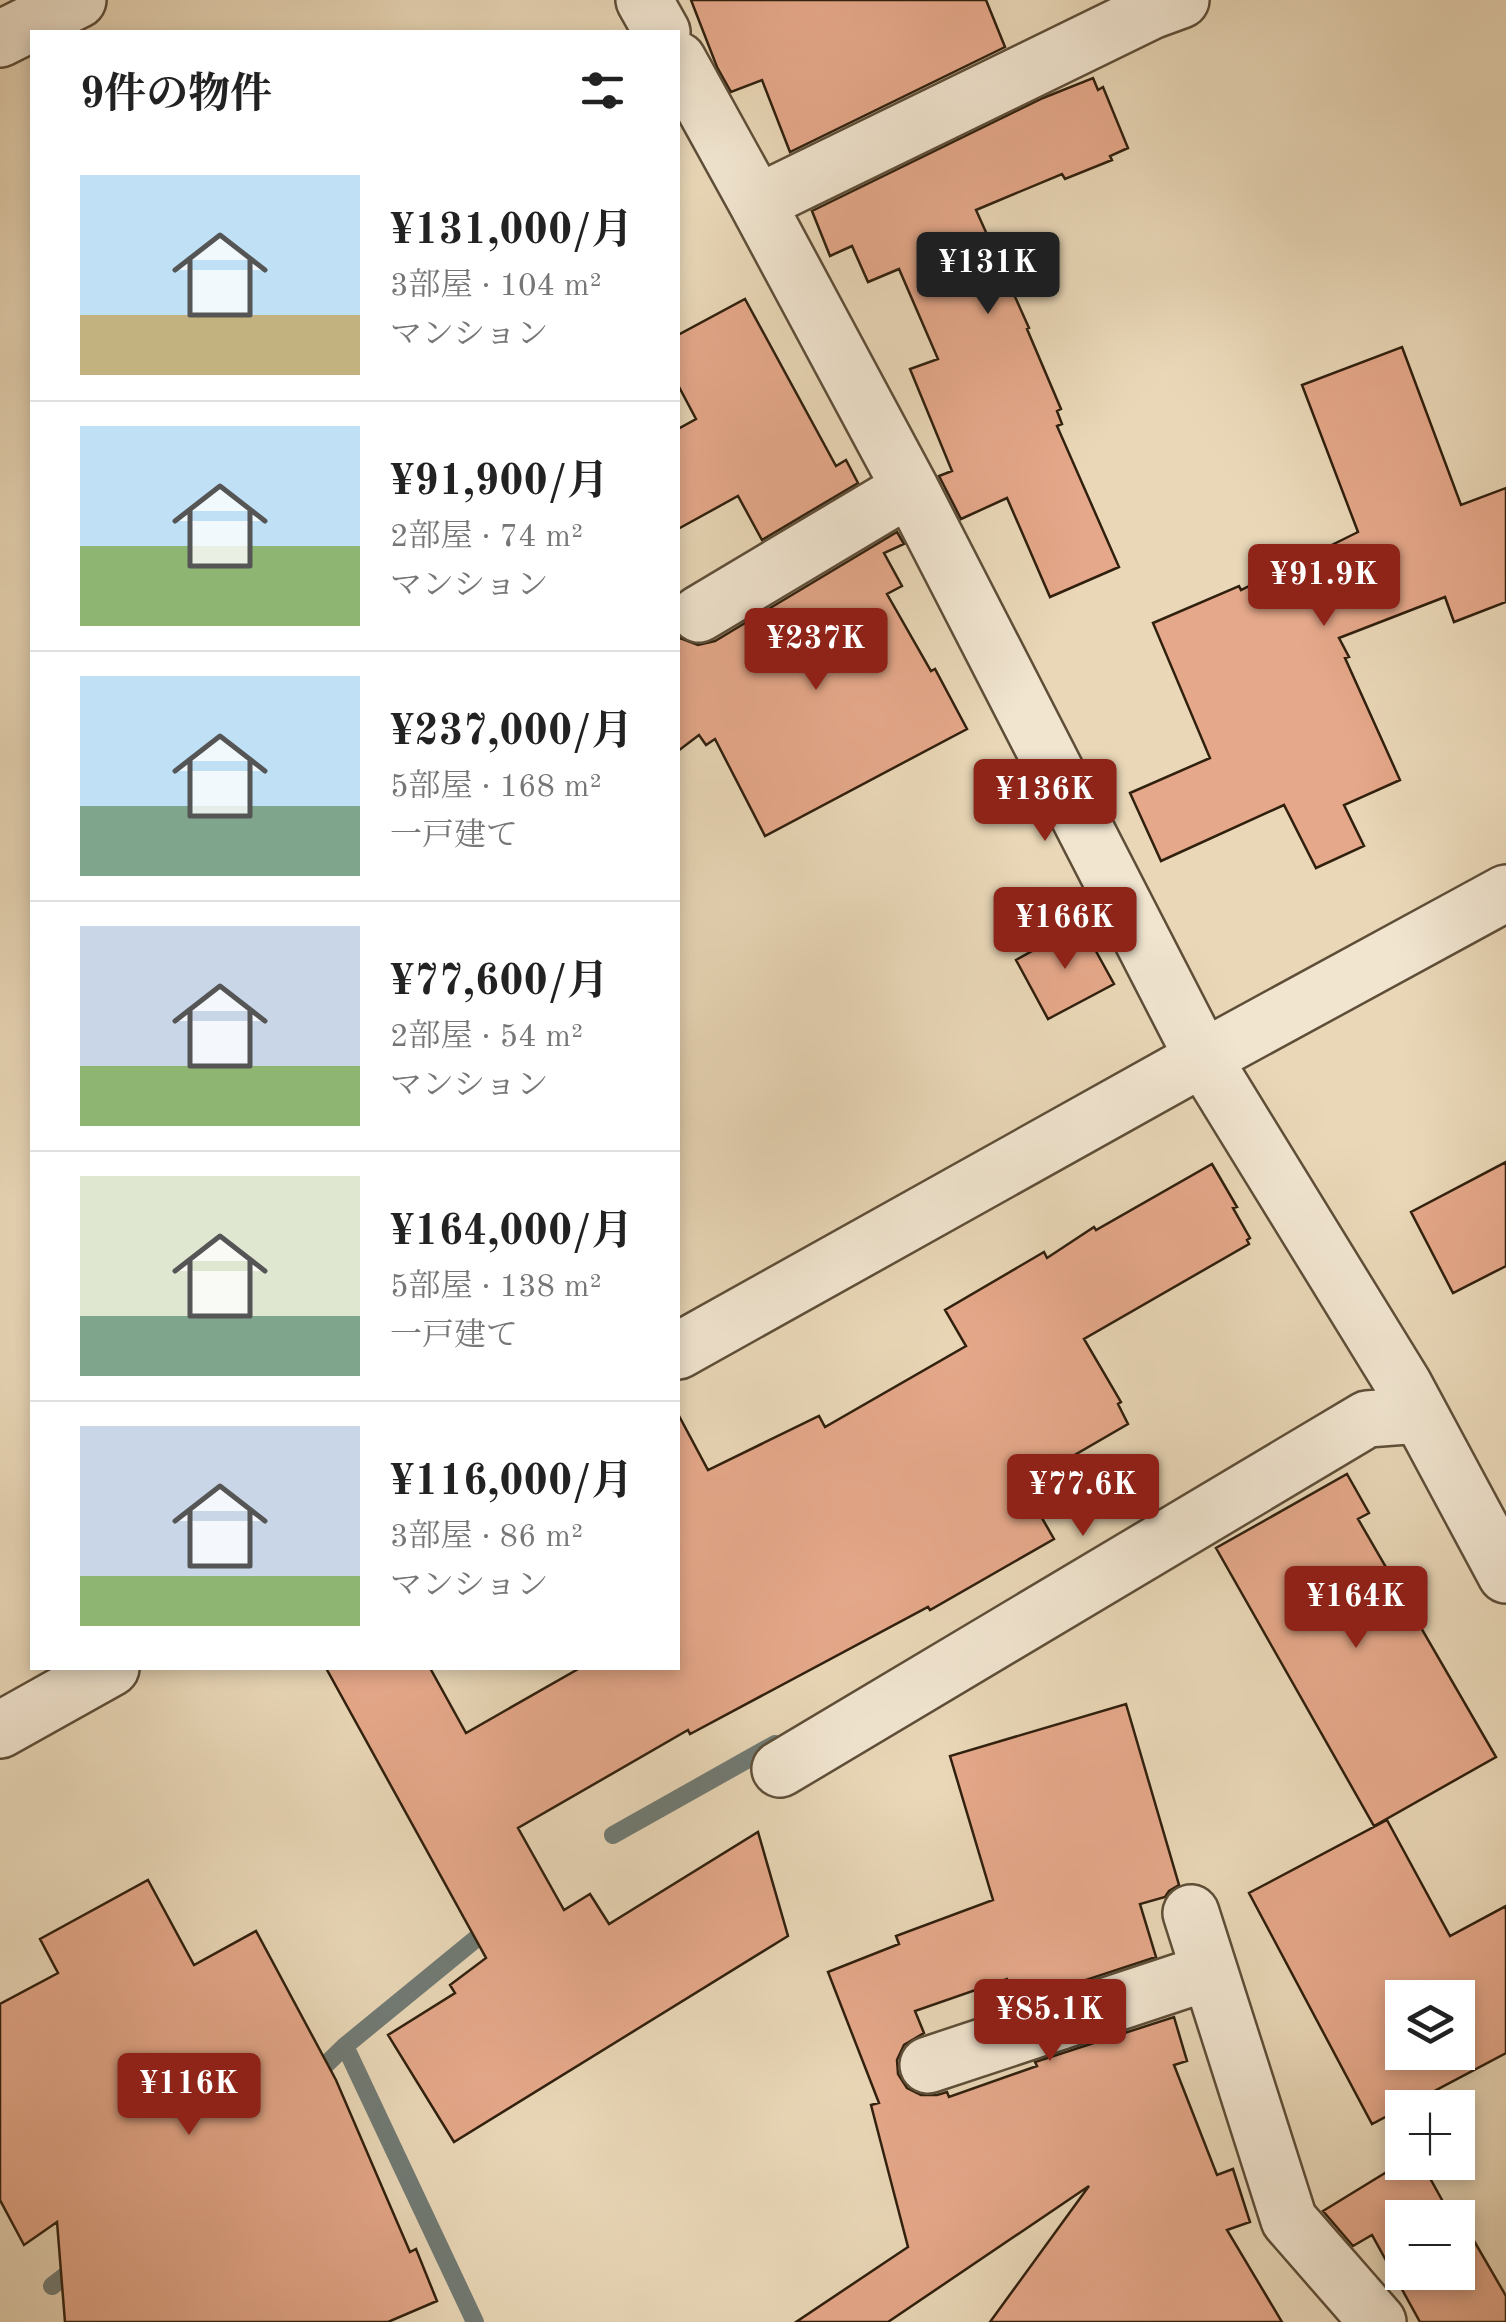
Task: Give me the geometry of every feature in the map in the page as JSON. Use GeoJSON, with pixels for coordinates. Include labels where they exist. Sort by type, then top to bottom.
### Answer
{"type":"FeatureCollection","features":[{"type":"Feature","properties":{"kind":"street"},"geometry":{"type":"LineString","coordinates":[[0,39],[78,0]]}},
{"type":"Feature","properties":{"kind":"street"},"geometry":{"type":"LineString","coordinates":[[644,0],[661,30]]}},
{"type":"Feature","properties":{"kind":"street"},"geometry":{"type":"LineString","coordinates":[[757,204],[1181,0]]}},
{"type":"Feature","properties":{"kind":"street"},"geometry":{"type":"LineString","coordinates":[[680,64],[910,488],[1203,1058],[1420,1416],[1506,1575]]}},
{"type":"Feature","properties":{"kind":"street"},"geometry":{"type":"LineString","coordinates":[[699,614],[910,488]]}},
{"type":"Feature","properties":{"kind":"street"},"geometry":{"type":"LineString","coordinates":[[680,1351],[1506,893]]}},
{"type":"Feature","properties":{"kind":"street"},"geometry":{"type":"LineString","coordinates":[[780,1769],[1367,1419],[1420,1416]]}},
{"type":"Feature","properties":{"kind":"street"},"geometry":{"type":"LineString","coordinates":[[0,1730],[107,1670]]}},
{"type":"Feature","properties":{"kind":"street"},"geometry":{"type":"LineString","coordinates":[[1191,1913],[1289,2220],[1378,2322]]}},
{"type":"Feature","properties":{"kind":"street"},"geometry":{"type":"LineString","coordinates":[[928,2065],[1210,1972]]}},
{"type":"Feature","properties":{"kind":"building"},"geometry":{"type":"Polygon","coordinates":[[[691,0],[986,0],[1005,47],[790,152],[762,80],[731,92],[691,0]]]}},
{"type":"Feature","properties":{"kind":"building"},"geometry":{"type":"Polygon","coordinates":[[[1093,78],[1098,90],[1103,87],[1128,148],[1110,156],[1112,160],[1065,179],[1062,174],[976,210],[1029,328],[1061,409],[1057,411],[1062,424],[1057,426],[1119,567],[1050,597],[1007,498],[961,519],[939,476],[952,471],[910,369],[938,359],[899,269],[868,282],[852,246],[830,256],[812,211],[1043,98],[1093,78]]]}},
{"type":"Feature","properties":{"kind":"building"},"geometry":{"type":"Polygon","coordinates":[[[745,299],[836,466],[846,460],[858,483],[762,540],[738,496],[680,528],[680,428],[696,419],[680,389],[680,334],[745,299]]]}},
{"type":"Feature","properties":{"kind":"building"},"geometry":{"type":"Polygon","coordinates":[[[1402,347],[1461,505],[1506,488],[1506,602],[1454,622],[1445,597],[1339,638],[1400,780],[1344,805],[1364,846],[1316,868],[1284,805],[1161,861],[1130,793],[1210,758],[1153,623],[1239,586],[1241,590],[1358,532],[1302,385],[1402,347]]]}},
{"type":"Feature","properties":{"kind":"building"},"geometry":{"type":"Polygon","coordinates":[[[897,532],[904,544],[884,553],[902,586],[887,594],[931,671],[935,669],[967,729],[765,836],[715,739],[706,745],[699,735],[680,749],[680,638],[698,645],[715,641],[897,532]]]}},
{"type":"Feature","properties":{"kind":"building"},"geometry":{"type":"Polygon","coordinates":[[[1081,924],[1114,984],[1048,1019],[1016,960],[1081,924]]]}},
{"type":"Feature","properties":{"kind":"building"},"geometry":{"type":"Polygon","coordinates":[[[1506,1162],[1506,1266],[1453,1293],[1411,1212],[1506,1162]]]}},
{"type":"Feature","properties":{"kind":"building"},"geometry":{"type":"Polygon","coordinates":[[[1212,1164],[1250,1238],[1249,1244],[1084,1339],[1121,1402],[1118,1404],[1128,1424],[1023,1485],[1054,1539],[930,1610],[928,1607],[690,1734],[688,1730],[518,1828],[564,1910],[590,1894],[609,1924],[758,1832],[788,1936],[454,2142],[388,2035],[455,1993],[450,1985],[486,1958],[327,1670],[431,1670],[466,1733],[576,1670],[680,1670],[680,1418],[708,1470],[819,1416],[825,1427],[966,1346],[945,1310],[1044,1252],[1047,1258],[1094,1227],[1096,1230],[1212,1164]]]}},
{"type":"Feature","properties":{"kind":"building"},"geometry":{"type":"Polygon","coordinates":[[[1347,1474],[1369,1513],[1358,1519],[1496,1757],[1374,1826],[1216,1548],[1347,1474]]]}},
{"type":"Feature","properties":{"kind":"building"},"geometry":{"type":"Polygon","coordinates":[[[1126,1704],[1179,1885],[1165,1897],[1140,1904],[1156,1957],[1016,2003],[1007,1979],[915,2011],[924,2033],[904,2045],[897,2060],[898,2074],[907,2088],[921,2095],[947,2092],[949,2097],[1037,2066],[1035,2062],[1174,2017],[1187,2061],[1174,2065],[1217,2175],[1233,2169],[1250,2222],[1227,2230],[1282,2322],[990,2322],[1089,2186],[888,2322],[796,2322],[908,2247],[871,2105],[879,2103],[828,1972],[899,1944],[896,1936],[993,1900],[950,1756],[1126,1704]]]}},
{"type":"Feature","properties":{"kind":"building"},"geometry":{"type":"Polygon","coordinates":[[[1387,1820],[1450,1936],[1506,1906],[1506,2053],[1475,2069],[1475,1980],[1385,1980],[1385,2070],[1474,2070],[1436,2090],[1385,2090],[1385,2117],[1372,2124],[1249,1893],[1387,1820]]]}},
{"type":"Feature","properties":{"kind":"building"},"geometry":{"type":"Polygon","coordinates":[[[148,1880],[194,1965],[256,1931],[336,2080],[410,2252],[416,2249],[437,2301],[388,2322],[65,2322],[57,2222],[24,2245],[0,2200],[0,2004],[58,1973],[40,1939],[148,1880]]]}},
{"type":"Feature","properties":{"kind":"building"},"geometry":{"type":"Polygon","coordinates":[[[1385,2173],[1385,2180],[1431,2180],[1442,2200],[1385,2200],[1385,2259],[1372,2235],[1353,2246],[1323,2211],[1385,2173]]]}},
{"type":"Feature","properties":{"kind":"building"},"geometry":{"type":"Polygon","coordinates":[[[1475,2243],[1506,2296],[1506,2322],[1420,2322],[1402,2290],[1475,2290],[1475,2243]]]}},
{"type":"Feature","properties":{"kind":"waterway"},"geometry":{"type":"LineString","coordinates":[[613,1835],[775,1744]]}},
{"type":"Feature","properties":{"kind":"waterway"},"geometry":{"type":"LineString","coordinates":[[312,2078],[345,2046],[494,1924]]}},
{"type":"Feature","properties":{"kind":"waterway"},"geometry":{"type":"LineString","coordinates":[[345,2046],[475,2322]]}},
{"type":"Feature","properties":{"kind":"waterway"},"geometry":{"type":"LineString","coordinates":[[52,2286],[78,2266]]}}]}
